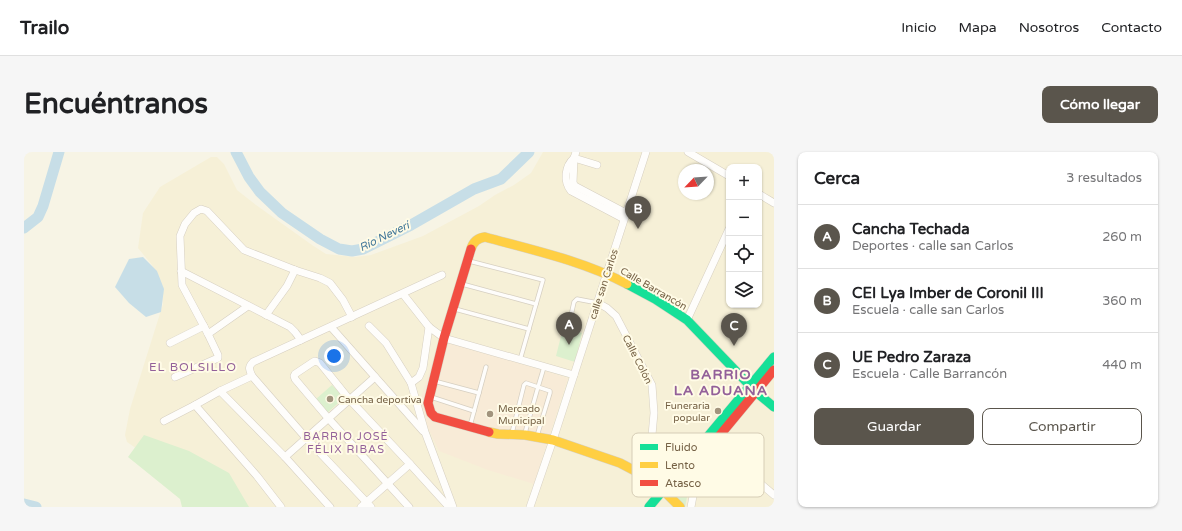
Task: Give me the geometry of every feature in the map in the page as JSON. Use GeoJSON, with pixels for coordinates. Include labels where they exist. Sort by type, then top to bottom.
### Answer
{"type":"FeatureCollection","features":[{"type":"Feature","properties":{"kind":"street","name":"calle san Carlos"},"geometry":{"type":"LineString","coordinates":[[530,507],[598,303],[606,273],[646,152]]}},
{"type":"Feature","properties":{"kind":"street"},"geometry":{"type":"LineString","coordinates":[[688,152],[726,174]]}},
{"type":"Feature","properties":{"kind":"street"},"geometry":{"type":"LineString","coordinates":[[597,165],[575,155],[569,162],[566,179],[567,186],[571,191],[625,216]]}},
{"type":"Feature","properties":{"kind":"street"},"geometry":{"type":"LineString","coordinates":[[762,196],[774,203]]}},
{"type":"Feature","properties":{"kind":"street"},"geometry":{"type":"LineString","coordinates":[[175,377],[218,358],[208,334],[182,285],[180,236],[185,224],[194,213],[201,209],[207,211],[244,250],[251,254],[320,278],[330,283],[343,300],[352,317]]}},
{"type":"Feature","properties":{"kind":"street"},"geometry":{"type":"LineString","coordinates":[[687,320],[726,236]]}},
{"type":"Feature","properties":{"kind":"street","name":"Calle Barrancón"},"geometry":{"type":"LineString","coordinates":[[430,397],[444,338],[473,243],[479,238],[485,237],[537,251],[606,273],[655,299],[687,320],[754,389],[774,407]]}},
{"type":"Feature","properties":{"kind":"street"},"geometry":{"type":"LineString","coordinates":[[266,315],[287,286],[295,270]]}},
{"type":"Feature","properties":{"kind":"street"},"geometry":{"type":"LineString","coordinates":[[181,271],[290,327],[301,340]]}},
{"type":"Feature","properties":{"kind":"street"},"geometry":{"type":"LineString","coordinates":[[410,464],[387,483],[366,505],[252,376],[249,368],[253,362],[442,275]]}},
{"type":"Feature","properties":{"kind":"street"},"geometry":{"type":"LineString","coordinates":[[403,294],[429,327],[444,338],[574,375]]}},
{"type":"Feature","properties":{"kind":"street","name":"Calle Colón"},"geometry":{"type":"LineString","coordinates":[[598,303],[607,308],[616,316],[652,385],[654,413],[652,433]]}},
{"type":"Feature","properties":{"kind":"street"},"geometry":{"type":"LineString","coordinates":[[208,334],[248,306]]}},
{"type":"Feature","properties":{"kind":"street"},"geometry":{"type":"LineString","coordinates":[[170,343],[204,326]]}},
{"type":"Feature","properties":{"kind":"street"},"geometry":{"type":"LineString","coordinates":[[369,326],[386,343],[411,383],[425,432],[453,507]]}},
{"type":"Feature","properties":{"kind":"street"},"geometry":{"type":"LineString","coordinates":[[330,327],[425,432]]}},
{"type":"Feature","properties":{"kind":"street"},"geometry":{"type":"LineString","coordinates":[[411,383],[422,372],[429,327]]}},
{"type":"Feature","properties":{"kind":"street"},"geometry":{"type":"LineString","coordinates":[[754,389],[774,357]]}},
{"type":"Feature","properties":{"kind":"street"},"geometry":{"type":"LineString","coordinates":[[410,507],[328,418],[295,379],[295,374],[315,361],[320,363],[350,399],[449,507]]}},
{"type":"Feature","properties":{"kind":"street"},"geometry":{"type":"LineString","coordinates":[[717,433],[754,389],[774,370]]}},
{"type":"Feature","properties":{"kind":"street"},"geometry":{"type":"LineString","coordinates":[[164,421],[220,391],[252,376]]}},
{"type":"Feature","properties":{"kind":"street"},"geometry":{"type":"LineString","coordinates":[[285,457],[374,377]]}},
{"type":"Feature","properties":{"kind":"street"},"geometry":{"type":"LineString","coordinates":[[220,391],[285,457],[330,507]]}},
{"type":"Feature","properties":{"kind":"street"},"geometry":{"type":"LineString","coordinates":[[430,397],[428,403],[431,413],[435,417],[498,434],[525,435],[553,440],[620,463],[632,470]]}},
{"type":"Feature","properties":{"kind":"street"},"geometry":{"type":"LineString","coordinates":[[195,405],[257,476],[281,507]]}},
{"type":"Feature","properties":{"kind":"street"},"geometry":{"type":"LineString","coordinates":[[764,487],[774,495]]}},
{"type":"Feature","properties":{"kind":"street"},"geometry":{"type":"LineString","coordinates":[[649,507],[660,497]]}},
{"type":"Feature","properties":{"kind":"street"},"geometry":{"type":"LineString","coordinates":[[657,507],[663,497]]}},
{"type":"Feature","properties":{"kind":"street"},"geometry":{"type":"LineString","coordinates":[[669,497],[680,507]]}},
{"type":"Feature","properties":{"kind":"street"},"geometry":{"type":"LineString","coordinates":[[691,507],[693,497]]}},
{"type":"Feature","properties":{"kind":"lane"},"geometry":{"type":"LineString","coordinates":[[468,260],[543,280],[520,360]]}},
{"type":"Feature","properties":{"kind":"lane"},"geometry":{"type":"LineString","coordinates":[[460,284],[536,304]]}},
{"type":"Feature","properties":{"kind":"lane"},"geometry":{"type":"LineString","coordinates":[[570,320],[574,302],[577,299],[598,303]]}},
{"type":"Feature","properties":{"kind":"lane"},"geometry":{"type":"LineString","coordinates":[[453,309],[529,329]]}},
{"type":"Feature","properties":{"kind":"lane"},"geometry":{"type":"LineString","coordinates":[[470,427],[486,367]]}},
{"type":"Feature","properties":{"kind":"lane"},"geometry":{"type":"LineString","coordinates":[[525,435],[544,367]]}},
{"type":"Feature","properties":{"kind":"lane"},"geometry":{"type":"LineString","coordinates":[[434,381],[480,393]]}},
{"type":"Feature","properties":{"kind":"lane"},"geometry":{"type":"LineString","coordinates":[[512,434],[524,385],[526,383],[550,392],[537,437]]}},
{"type":"Feature","properties":{"kind":"lane"},"geometry":{"type":"LineString","coordinates":[[430,397],[474,411]]}},
{"type":"Feature","properties":{"kind":"shaded area"},"geometry":{"type":"Polygon","coordinates":[[[543,152],[774,152],[774,507],[214,507],[127,442],[125,435],[130,409],[163,304],[161,285],[152,265],[138,248],[143,213],[160,187],[211,157],[217,157],[224,164],[237,190],[256,205],[326,254],[355,257],[371,255],[423,236],[479,206],[495,195],[514,185],[531,173],[543,152]]]}},
{"type":"Feature","properties":{"kind":"shaded area","name":"Mercado Municipal"},"geometry":{"type":"Polygon","coordinates":[[[439,339],[568,378],[534,484],[488,470],[439,451],[428,428],[420,401],[439,339]]]}},
{"type":"Feature","properties":{"kind":"green space"},"geometry":{"type":"Polygon","coordinates":[[[563,328],[582,333],[575,362],[556,356],[563,328]]]}},
{"type":"Feature","properties":{"kind":"green space","name":"Cancha deportiva"},"geometry":{"type":"Polygon","coordinates":[[[332,385],[344,398],[327,413],[316,399],[332,385]]]}},
{"type":"Feature","properties":{"kind":"green space"},"geometry":{"type":"Polygon","coordinates":[[[144,435],[189,451],[229,473],[249,507],[182,507],[180,499],[128,457],[144,435]]]}},
{"type":"Feature","properties":{"kind":"green space"},"geometry":{"type":"Polygon","coordinates":[[[687,497],[685,507],[674,498],[687,497]]]}},
{"type":"Feature","properties":{"kind":"water"},"geometry":{"type":"Polygon","coordinates":[[[143,257],[157,271],[164,289],[161,312],[146,317],[129,303],[115,287],[129,259],[143,257]]]}},
{"type":"Feature","properties":{"kind":"waterway","name":"Río Neverí"},"geometry":{"type":"LineString","coordinates":[[24,228],[38,217],[43,206],[59,152]]}},
{"type":"Feature","properties":{"kind":"waterway","name":"Río Neverí"},"geometry":{"type":"LineString","coordinates":[[236,152],[249,177],[260,192],[282,213],[320,239],[339,249],[352,251],[363,249],[411,225],[474,189],[501,179],[529,152]]}},
{"type":"Feature","properties":{"kind":"waterway","name":"Río Neverí"},"geometry":{"type":"LineString","coordinates":[[24,504],[36,507]]}},
{"type":"Feature","properties":{"kind":"traffic: fast"},"geometry":{"type":"LineString","coordinates":[[627,284],[655,299],[687,320],[756,392],[774,407]]}},
{"type":"Feature","properties":{"kind":"traffic: fast"},"geometry":{"type":"LineString","coordinates":[[711,433],[774,357]]}},
{"type":"Feature","properties":{"kind":"traffic: fast"},"geometry":{"type":"LineString","coordinates":[[649,507],[657,497]]}},
{"type":"Feature","properties":{"kind":"traffic: slow"},"geometry":{"type":"LineString","coordinates":[[471,249],[476,241],[485,237],[575,262],[627,284]]}},
{"type":"Feature","properties":{"kind":"traffic: slow"},"geometry":{"type":"LineString","coordinates":[[489,432],[498,434],[525,435],[553,440],[620,463],[632,469]]}},
{"type":"Feature","properties":{"kind":"traffic: slow"},"geometry":{"type":"LineString","coordinates":[[670,497],[680,507]]}},
{"type":"Feature","properties":{"kind":"traffic: jam"},"geometry":{"type":"LineString","coordinates":[[471,249],[444,338],[428,403],[431,413],[435,417],[489,432]]}},
{"type":"Feature","properties":{"kind":"traffic: jam"},"geometry":{"type":"LineString","coordinates":[[722,433],[774,370]]}},
{"type":"Feature","properties":{"kind":"place","name":"CEI Lya Imber de Coronil III"},"geometry":{"type":"Point","coordinates":[638,229]}},
{"type":"Feature","properties":{"kind":"place","name":"Cancha Techada"},"geometry":{"type":"Point","coordinates":[569,345]}},
{"type":"Feature","properties":{"kind":"place","name":"UE Pedro Zaraza"},"geometry":{"type":"Point","coordinates":[734,346]}},
{"type":"Feature","properties":{"kind":"place","name":"Cancha deportiva"},"geometry":{"type":"Point","coordinates":[330,399]}},
{"type":"Feature","properties":{"kind":"place","name":"Funeraria popular"},"geometry":{"type":"Point","coordinates":[718,411]}},
{"type":"Feature","properties":{"kind":"place","name":"Mercado Municipal"},"geometry":{"type":"Point","coordinates":[490,414]}},
{"type":"Feature","properties":{"kind":"district","name":"EL BOLSILLO"},"geometry":{"type":"Point","coordinates":[193,367]}},
{"type":"Feature","properties":{"kind":"district","name":"BARRIO LA ADUANA"},"geometry":{"type":"Point","coordinates":[721,382]}},
{"type":"Feature","properties":{"kind":"district","name":"BARRIO JOSÉ FÉLIX RIBAS"},"geometry":{"type":"Point","coordinates":[346,442]}}]}
